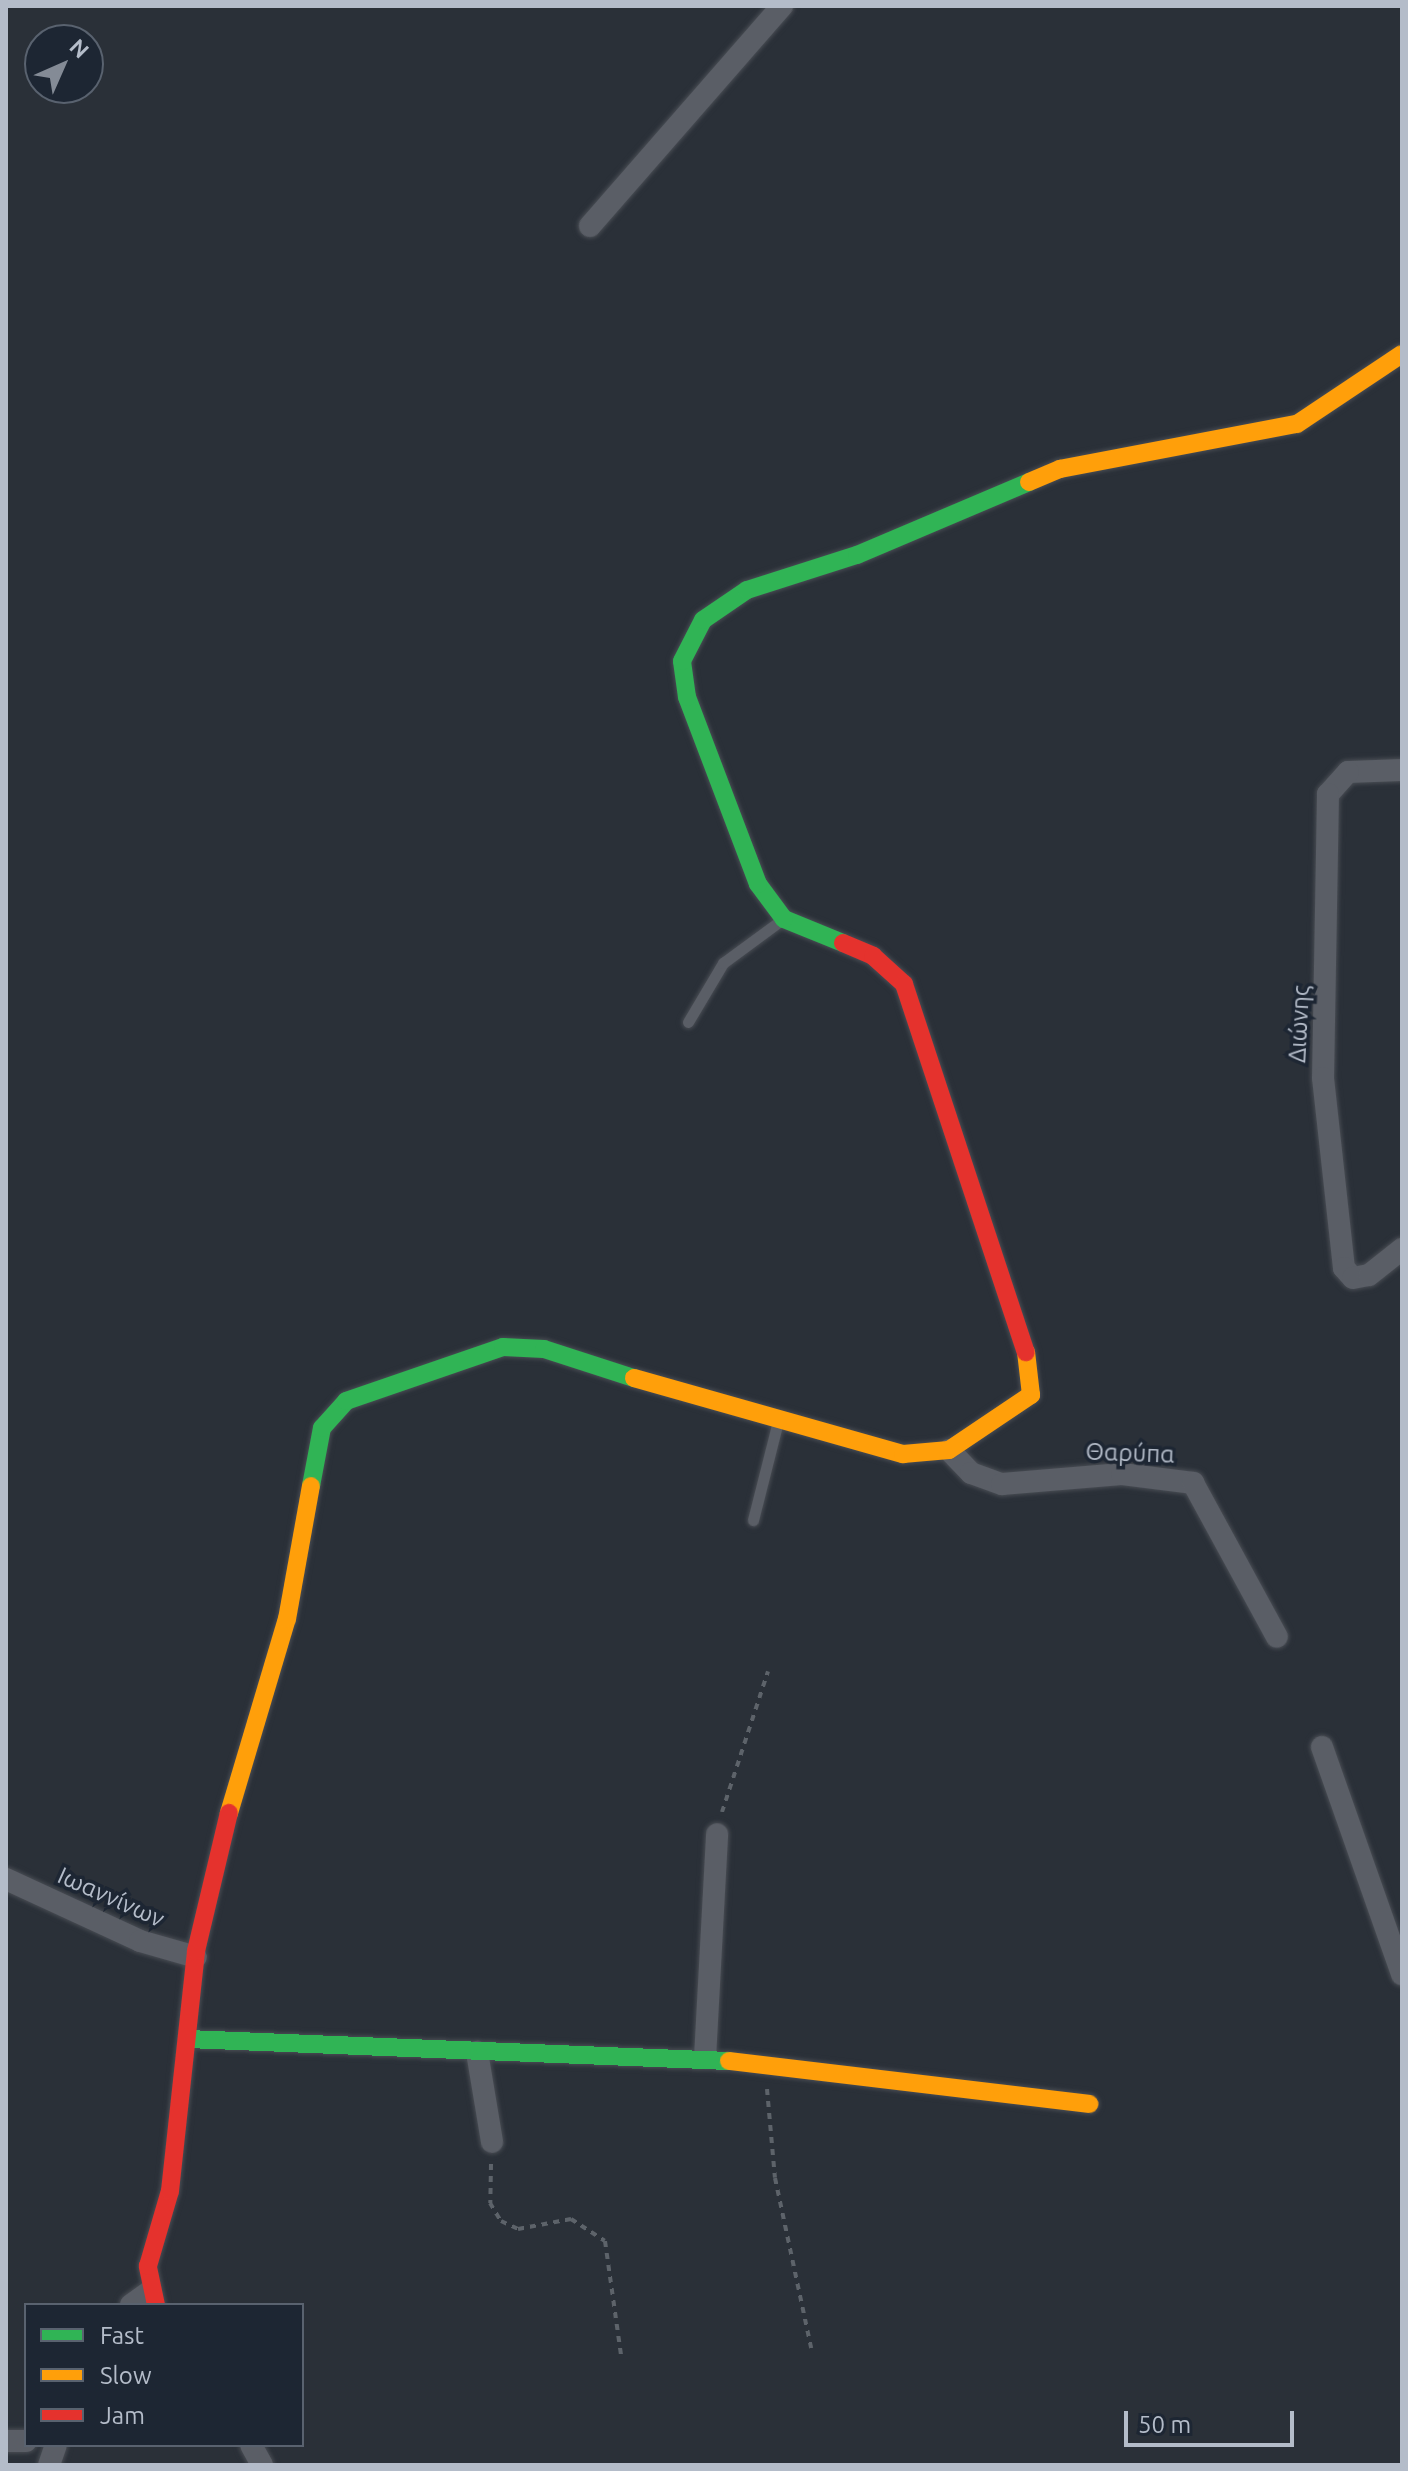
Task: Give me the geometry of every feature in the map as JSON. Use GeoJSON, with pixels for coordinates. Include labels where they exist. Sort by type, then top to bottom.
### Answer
{"type":"FeatureCollection","features":[{"type":"Feature","properties":{"kind":"street"},"geometry":{"type":"LineString","coordinates":[[590,226],[782,6]]}},
{"type":"Feature","properties":{"kind":"street"},"geometry":{"type":"LineString","coordinates":[[145,2301],[188,2039],[196,1957],[248,1736],[287,1619],[322,1428],[346,1401],[503,1347],[608,1365],[777,1424],[903,1454],[949,1450],[1031,1395],[1013,1305],[904,984],[873,956],[784,919],[758,884],[687,697],[682,661],[703,620],[747,590],[857,555],[1060,469],[1297,424],[1402,354]]}},
{"type":"Feature","properties":{"kind":"street","name":"Διώνης"},"geometry":{"type":"LineString","coordinates":[[1402,770],[1348,772],[1328,794],[1323,1078],[1344,1268],[1353,1278],[1369,1275],[1402,1249]]}},
{"type":"Feature","properties":{"kind":"street","name":"Θαρύπα"},"geometry":{"type":"LineString","coordinates":[[949,1450],[971,1473],[1002,1484],[1122,1474],[1193,1483],[1277,1637]]}},
{"type":"Feature","properties":{"kind":"street"},"geometry":{"type":"LineString","coordinates":[[1322,1747],[1402,1974]]}},
{"type":"Feature","properties":{"kind":"street"},"geometry":{"type":"LineString","coordinates":[[705,2058],[717,1834]]}},
{"type":"Feature","properties":{"kind":"street","name":"Ιωαννίνων"},"geometry":{"type":"LineString","coordinates":[[6,1879],[140,1941],[196,1957]]}},
{"type":"Feature","properties":{"kind":"street"},"geometry":{"type":"LineString","coordinates":[[188,2039],[705,2058],[1089,2104]]}},
{"type":"Feature","properties":{"kind":"street"},"geometry":{"type":"LineString","coordinates":[[477,2052],[492,2142]]}},
{"type":"Feature","properties":{"kind":"street"},"geometry":{"type":"LineString","coordinates":[[252,2447],[262,2465]]}},
{"type":"Feature","properties":{"kind":"lane"},"geometry":{"type":"LineString","coordinates":[[688,1022],[723,963],[784,919]]}},
{"type":"Feature","properties":{"kind":"lane"},"geometry":{"type":"LineString","coordinates":[[753,1520],[777,1424]]}},
{"type":"Feature","properties":{"kind":"path"},"geometry":{"type":"LineString","coordinates":[[717,1834],[768,1671]]}},
{"type":"Feature","properties":{"kind":"path"},"geometry":{"type":"LineString","coordinates":[[764,2063],[775,2178],[811,2348]]}},
{"type":"Feature","properties":{"kind":"path"},"geometry":{"type":"LineString","coordinates":[[492,2142],[490,2203],[501,2221],[518,2229],[571,2219],[605,2241],[621,2355]]}},
{"type":"Feature","properties":{"kind":"traffic: fast"},"geometry":{"type":"LineString","coordinates":[[843,943],[784,919],[758,884],[687,697],[682,661],[703,620],[747,590],[857,555],[1029,482]]}},
{"type":"Feature","properties":{"kind":"traffic: fast"},"geometry":{"type":"LineString","coordinates":[[311,1486],[322,1428],[346,1401],[503,1347],[544,1349],[634,1378]]}},
{"type":"Feature","properties":{"kind":"traffic: fast"},"geometry":{"type":"LineString","coordinates":[[188,2039],[729,2061]]}},
{"type":"Feature","properties":{"kind":"traffic: slow"},"geometry":{"type":"LineString","coordinates":[[1029,482],[1060,469],[1297,424],[1402,354]]}},
{"type":"Feature","properties":{"kind":"traffic: slow"},"geometry":{"type":"LineString","coordinates":[[634,1378],[903,1454],[949,1450],[1031,1395],[1026,1352]]}},
{"type":"Feature","properties":{"kind":"traffic: slow"},"geometry":{"type":"LineString","coordinates":[[229,1813],[287,1619],[311,1486]]}},
{"type":"Feature","properties":{"kind":"traffic: slow"},"geometry":{"type":"LineString","coordinates":[[729,2061],[1089,2104]]}},
{"type":"Feature","properties":{"kind":"traffic: jam"},"geometry":{"type":"LineString","coordinates":[[843,943],[873,956],[904,984],[1026,1352]]}},
{"type":"Feature","properties":{"kind":"traffic: jam"},"geometry":{"type":"LineString","coordinates":[[156,2303],[148,2266],[170,2191],[196,1951],[229,1813]]}}]}
